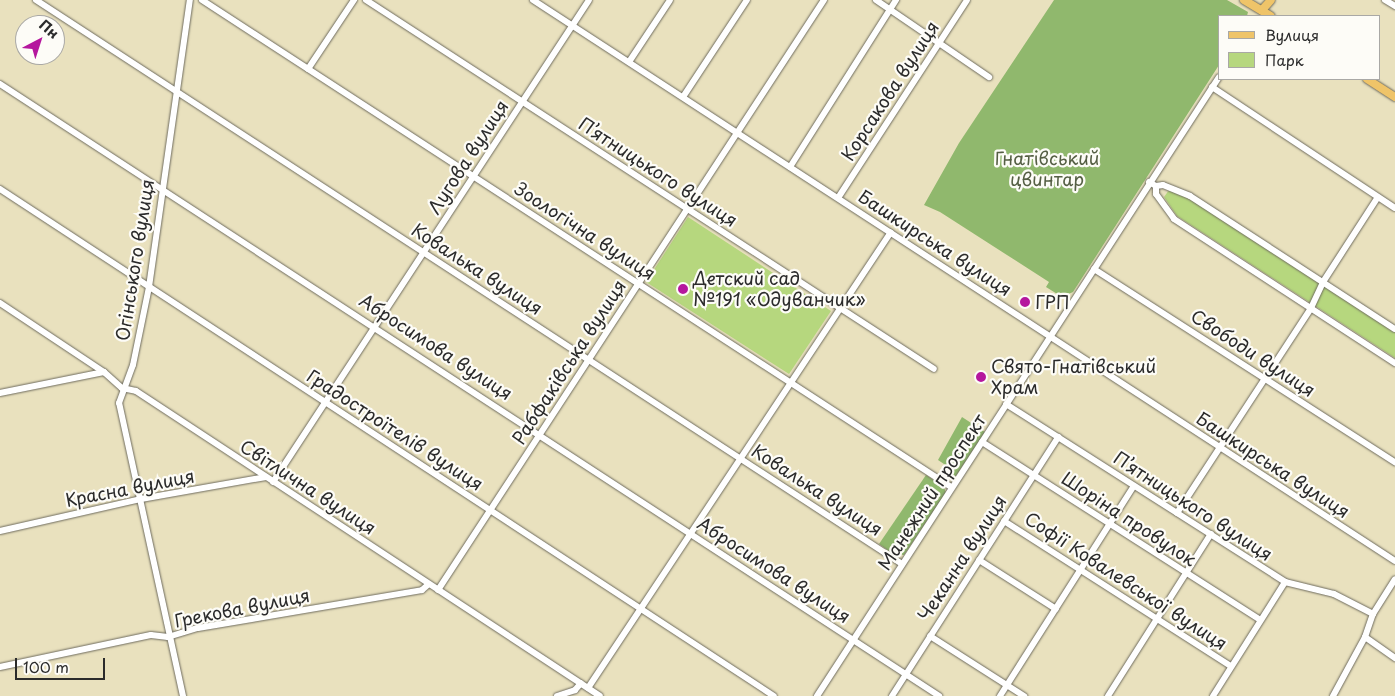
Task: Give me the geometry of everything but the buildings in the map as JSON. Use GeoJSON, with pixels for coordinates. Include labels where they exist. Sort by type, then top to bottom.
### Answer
{"type":"FeatureCollection","features":[{"type":"Feature","properties":{"kind":"main road"},"geometry":{"type":"LineString","coordinates":[[1244,0],[1260,13],[1271,0]]}},
{"type":"Feature","properties":{"kind":"main road"},"geometry":{"type":"LineString","coordinates":[[1369,80],[1395,97]]}},
{"type":"Feature","properties":{"kind":"street","name":"Ковалька вулиця"},"geometry":{"type":"LineString","coordinates":[[36,0],[902,564]]}},
{"type":"Feature","properties":{"kind":"street","name":"Огінського вулиця"},"geometry":{"type":"LineString","coordinates":[[183,696],[119,403],[122,388],[133,365],[150,287],[162,188],[190,0]]}},
{"type":"Feature","properties":{"kind":"street","name":"Зоологічна вулиця"},"geometry":{"type":"LineString","coordinates":[[202,0],[952,488]]}},
{"type":"Feature","properties":{"kind":"street"},"geometry":{"type":"LineString","coordinates":[[308,69],[354,0]]}},
{"type":"Feature","properties":{"kind":"street","name":"П’ятницького вулиця"},"geometry":{"type":"LineString","coordinates":[[366,0],[934,368]]}},
{"type":"Feature","properties":{"kind":"street","name":"Башкирська вулиця"},"geometry":{"type":"LineString","coordinates":[[533,0],[1024,318],[1048,338],[1395,561]]}},
{"type":"Feature","properties":{"kind":"street","name":"Лугова вулиця"},"geometry":{"type":"LineString","coordinates":[[273,482],[590,0]]}},
{"type":"Feature","properties":{"kind":"street"},"geometry":{"type":"LineString","coordinates":[[629,62],[670,0]]}},
{"type":"Feature","properties":{"kind":"street"},"geometry":{"type":"LineString","coordinates":[[683,97],[747,0]]}},
{"type":"Feature","properties":{"kind":"street","name":"Рабфаківська вулиця"},"geometry":{"type":"LineString","coordinates":[[438,590],[824,0]]}},
{"type":"Feature","properties":{"kind":"street"},"geometry":{"type":"LineString","coordinates":[[876,0],[888,11],[989,77]]}},
{"type":"Feature","properties":{"kind":"street"},"geometry":{"type":"LineString","coordinates":[[790,167],[896,0]]}},
{"type":"Feature","properties":{"kind":"street","name":"Корсакова вулиця"},"geometry":{"type":"LineString","coordinates":[[838,198],[967,0]]}},
{"type":"Feature","properties":{"kind":"street"},"geometry":{"type":"LineString","coordinates":[[1386,0],[1395,6]]}},
{"type":"Feature","properties":{"kind":"street","name":"Манежний проспект"},"geometry":{"type":"LineString","coordinates":[[817,696],[1218,78]]}},
{"type":"Feature","properties":{"kind":"street","name":"Абросимова вулиця"},"geometry":{"type":"LineString","coordinates":[[0,84],[541,434],[939,696]]}},
{"type":"Feature","properties":{"kind":"street"},"geometry":{"type":"LineString","coordinates":[[1212,87],[1395,208]]}},
{"type":"Feature","properties":{"kind":"street"},"geometry":{"type":"LineString","coordinates":[[1149,182],[1156,186],[1163,185],[1190,196],[1395,328]]}},
{"type":"Feature","properties":{"kind":"street"},"geometry":{"type":"LineString","coordinates":[[1156,186],[1156,194],[1174,219],[1395,363]]}},
{"type":"Feature","properties":{"kind":"street","name":"Градостроїтелiв вулиця"},"geometry":{"type":"LineString","coordinates":[[0,189],[774,696]]}},
{"type":"Feature","properties":{"kind":"street"},"geometry":{"type":"LineString","coordinates":[[1177,513],[1311,308],[1323,282],[1378,197]]}},
{"type":"Feature","properties":{"kind":"street"},"geometry":{"type":"LineString","coordinates":[[588,688],[890,232]]}},
{"type":"Feature","properties":{"kind":"street","name":"Свободи вулиця"},"geometry":{"type":"LineString","coordinates":[[1094,269],[1395,462]]}},
{"type":"Feature","properties":{"kind":"street","name":"Світлична вулиця"},"geometry":{"type":"LineString","coordinates":[[0,302],[104,372],[122,388],[136,391],[600,696]]}},
{"type":"Feature","properties":{"kind":"street"},"geometry":{"type":"LineString","coordinates":[[0,393],[104,372]]}},
{"type":"Feature","properties":{"kind":"street","name":"П’ятницького вулиця"},"geometry":{"type":"LineString","coordinates":[[1006,404],[1285,582],[1334,594],[1373,614]]}},
{"type":"Feature","properties":{"kind":"street","name":"Чеканна вулиця"},"geometry":{"type":"LineString","coordinates":[[892,696],[1058,437]]}},
{"type":"Feature","properties":{"kind":"street","name":"Шоріна провулок"},"geometry":{"type":"LineString","coordinates":[[982,442],[1260,620]]}},
{"type":"Feature","properties":{"kind":"street","name":"Красна вулиця"},"geometry":{"type":"LineString","coordinates":[[0,531],[141,499],[266,477]]}},
{"type":"Feature","properties":{"kind":"street"},"geometry":{"type":"LineString","coordinates":[[1000,696],[1134,486]]}},
{"type":"Feature","properties":{"kind":"street","name":"Софії Ковалевської вулиця"},"geometry":{"type":"LineString","coordinates":[[1004,521],[1232,666]]}},
{"type":"Feature","properties":{"kind":"street"},"geometry":{"type":"LineString","coordinates":[[1110,695],[1210,534]]}},
{"type":"Feature","properties":{"kind":"street"},"geometry":{"type":"LineString","coordinates":[[979,560],[1056,609]]}},
{"type":"Feature","properties":{"kind":"street"},"geometry":{"type":"LineString","coordinates":[[1333,696],[1365,637],[1373,614],[1395,579]]}},
{"type":"Feature","properties":{"kind":"street"},"geometry":{"type":"LineString","coordinates":[[1212,696],[1285,582]]}},
{"type":"Feature","properties":{"kind":"street","name":"Грекова вулиця"},"geometry":{"type":"LineString","coordinates":[[0,667],[151,635],[171,637],[198,628],[422,590],[429,584]]}},
{"type":"Feature","properties":{"kind":"street"},"geometry":{"type":"LineString","coordinates":[[930,636],[1024,696]]}},
{"type":"Feature","properties":{"kind":"street"},"geometry":{"type":"LineString","coordinates":[[1365,637],[1395,658]]}},
{"type":"Feature","properties":{"kind":"street"},"geometry":{"type":"LineString","coordinates":[[557,696],[575,690],[581,683]]}},
{"type":"Feature","properties":{"kind":"green space","name":"Гнатівський цвинтар"},"geometry":{"type":"Polygon","coordinates":[[[1054,0],[1227,0],[1248,12],[1247,15],[1218,15],[1218,67],[1073,292],[1062,297],[1046,287],[1049,282],[940,212],[924,205],[959,143],[1054,0]]]}},
{"type":"Feature","properties":{"kind":"green space"},"geometry":{"type":"Polygon","coordinates":[[[1169,190],[1190,198],[1395,331],[1395,358],[1177,216],[1164,197],[1169,190]]]}},
{"type":"Feature","properties":{"kind":"green space"},"geometry":{"type":"Polygon","coordinates":[[[688,217],[831,311],[789,374],[646,282],[688,217]]]}},
{"type":"Feature","properties":{"kind":"green space"},"geometry":{"type":"Polygon","coordinates":[[[962,417],[985,432],[952,482],[947,466],[938,460],[962,417]]]}},
{"type":"Feature","properties":{"kind":"green space"},"geometry":{"type":"Polygon","coordinates":[[[926,475],[944,487],[946,493],[904,555],[893,554],[879,544],[926,475]]]}},
{"type":"Feature","properties":{"kind":"place","name":"Детский сад №191 «Одуванчик»"},"geometry":{"type":"Point","coordinates":[683,289]}},
{"type":"Feature","properties":{"kind":"place","name":"ГРП"},"geometry":{"type":"Point","coordinates":[1025,302]}},
{"type":"Feature","properties":{"kind":"place","name":"Свято-Гнатівський Храм"},"geometry":{"type":"Point","coordinates":[981,377]}}]}
